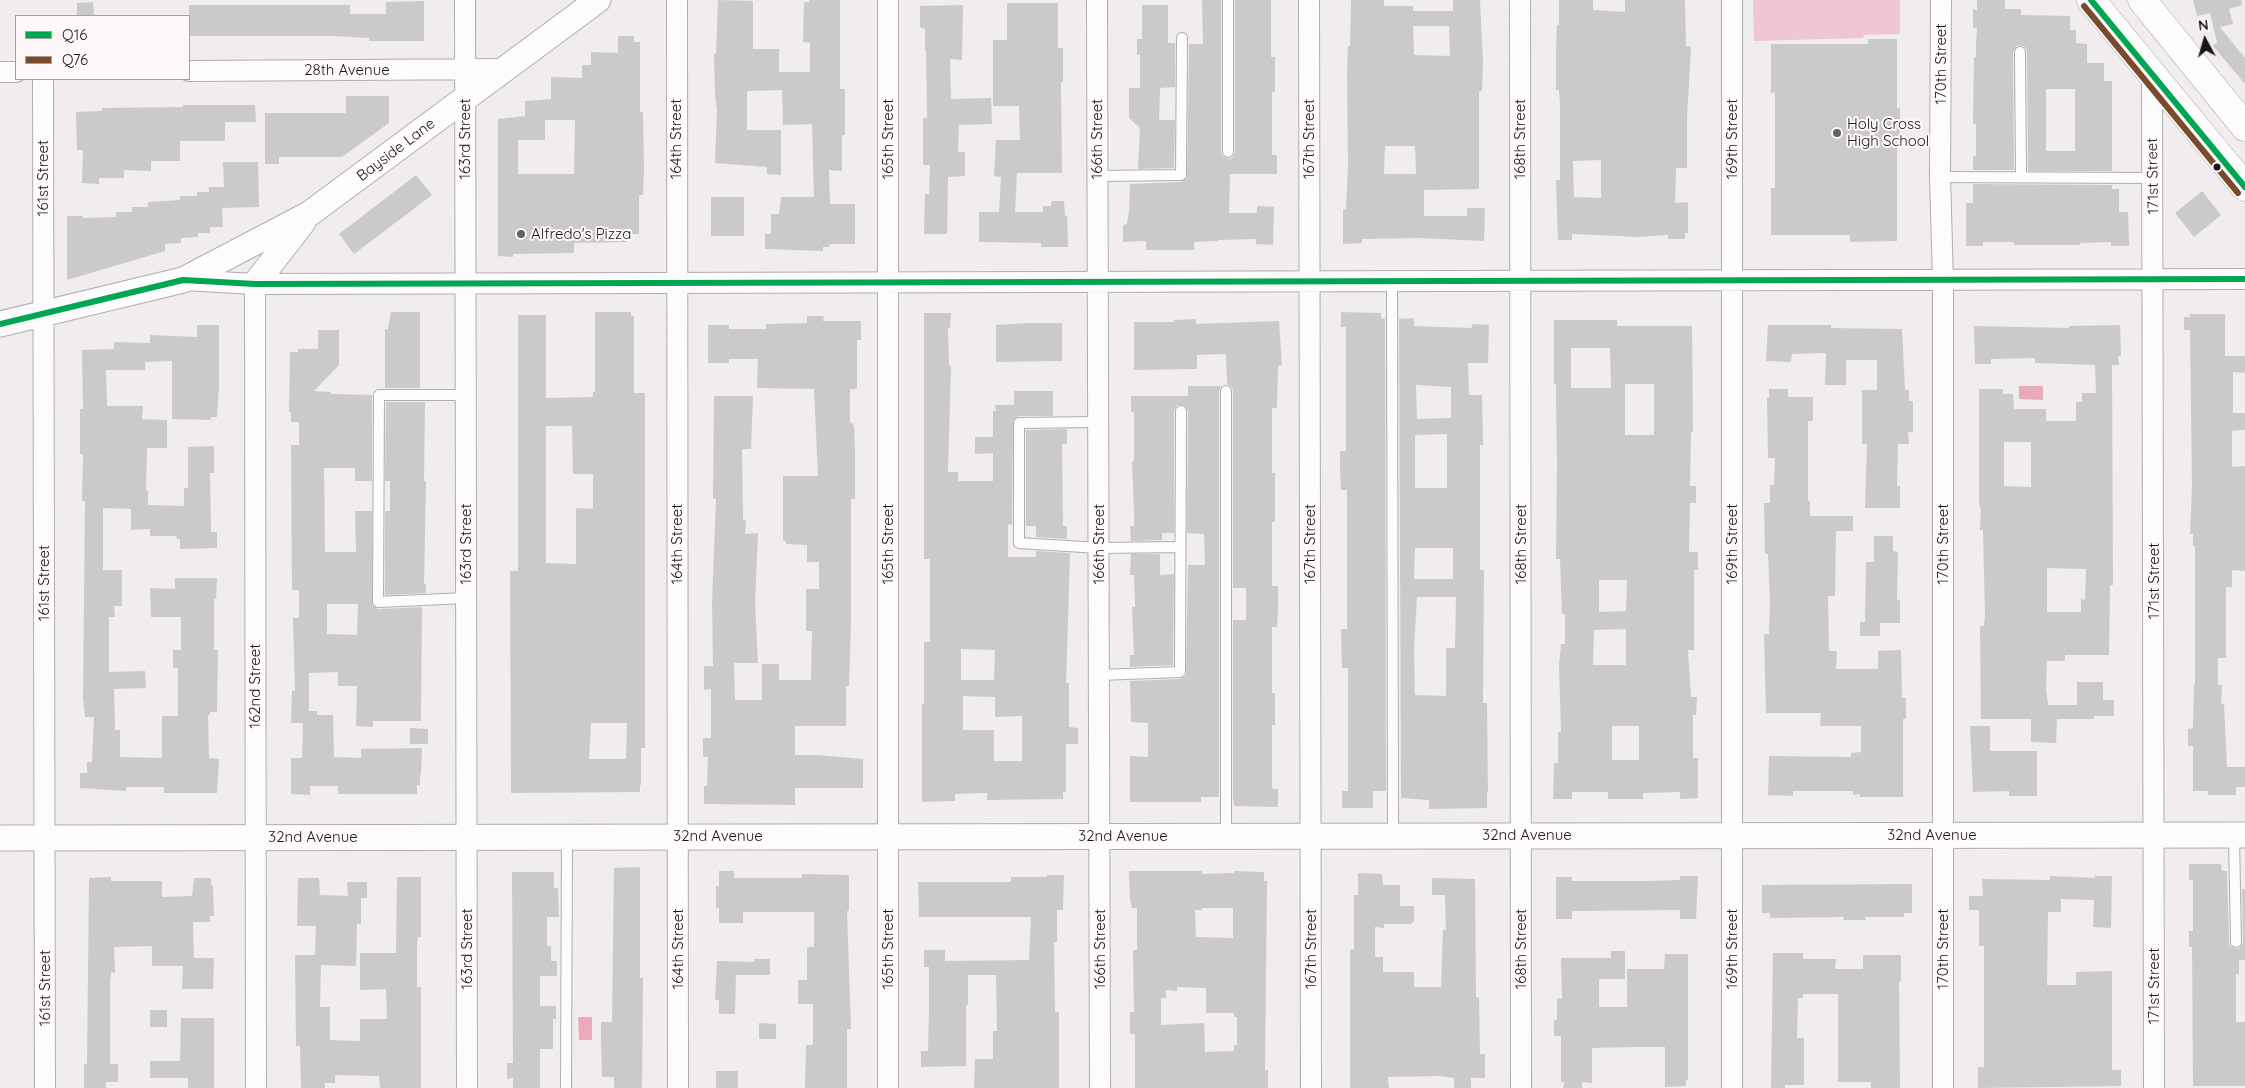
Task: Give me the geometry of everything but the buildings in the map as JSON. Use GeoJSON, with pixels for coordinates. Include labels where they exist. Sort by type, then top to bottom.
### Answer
{"type":"FeatureCollection","features":[{"type":"Feature","properties":{"kind":"main road"},"geometry":{"type":"LineString","coordinates":[[2091,0],[2245,187]]}},
{"type":"Feature","properties":{"kind":"main road"},"geometry":{"type":"LineString","coordinates":[[2142,0],[2245,127]]}},
{"type":"Feature","properties":{"kind":"street","name":"163rd Street"},"geometry":{"type":"LineString","coordinates":[[465,0],[467,1088]]}},
{"type":"Feature","properties":{"kind":"street","name":"Bayside Lane"},"geometry":{"type":"LineString","coordinates":[[0,324],[182,280],[309,214],[598,0]]}},
{"type":"Feature","properties":{"kind":"street","name":"164th Street"},"geometry":{"type":"LineString","coordinates":[[676,0],[678,1088]]}},
{"type":"Feature","properties":{"kind":"street","name":"165th Street"},"geometry":{"type":"LineString","coordinates":[[888,0],[888,1088]]}},
{"type":"Feature","properties":{"kind":"street","name":"166th Street"},"geometry":{"type":"LineString","coordinates":[[1098,0],[1100,1088]]}},
{"type":"Feature","properties":{"kind":"street","name":"167th Street"},"geometry":{"type":"LineString","coordinates":[[1309,0],[1311,1088]]}},
{"type":"Feature","properties":{"kind":"street","name":"168th Street"},"geometry":{"type":"LineString","coordinates":[[1520,0],[1521,1088]]}},
{"type":"Feature","properties":{"kind":"street","name":"169th Street"},"geometry":{"type":"LineString","coordinates":[[1732,0],[1732,1088]]}},
{"type":"Feature","properties":{"kind":"street","name":"170th Street"},"geometry":{"type":"LineString","coordinates":[[1941,0],[1944,1088]]}},
{"type":"Feature","properties":{"kind":"street","name":"28th Avenue"},"geometry":{"type":"LineString","coordinates":[[190,71],[504,69]]}},
{"type":"Feature","properties":{"kind":"street"},"geometry":{"type":"LineString","coordinates":[[0,72],[15,72]]}},
{"type":"Feature","properties":{"kind":"street","name":"171st Street"},"geometry":{"type":"LineString","coordinates":[[2152,75],[2154,281],[2154,1088]]}},
{"type":"Feature","properties":{"kind":"street","name":"161st Street"},"geometry":{"type":"LineString","coordinates":[[43,80],[45,1088]]}},
{"type":"Feature","properties":{"kind":"street"},"geometry":{"type":"LineString","coordinates":[[255,284],[309,214]]}},
{"type":"Feature","properties":{"kind":"street"},"geometry":{"type":"LineString","coordinates":[[182,280],[255,284],[2154,281],[2245,279]]}},
{"type":"Feature","properties":{"kind":"street","name":"162nd Street"},"geometry":{"type":"LineString","coordinates":[[255,284],[256,1088]]}},
{"type":"Feature","properties":{"kind":"street","name":"32nd Avenue"},"geometry":{"type":"LineString","coordinates":[[0,838],[2239,835]]}},
{"type":"Feature","properties":{"kind":"lane"},"geometry":{"type":"LineString","coordinates":[[1228,0],[1228,152]]}},
{"type":"Feature","properties":{"kind":"lane"},"geometry":{"type":"LineString","coordinates":[[1097,176],[1181,175],[1182,38]]}},
{"type":"Feature","properties":{"kind":"lane"},"geometry":{"type":"LineString","coordinates":[[2020,52],[2021,177]]}},
{"type":"Feature","properties":{"kind":"lane"},"geometry":{"type":"LineString","coordinates":[[1940,177],[2153,178]]}},
{"type":"Feature","properties":{"kind":"lane"},"geometry":{"type":"LineString","coordinates":[[1392,281],[1393,835]]}},
{"type":"Feature","properties":{"kind":"lane"},"geometry":{"type":"LineString","coordinates":[[1226,391],[1226,836]]}},
{"type":"Feature","properties":{"kind":"lane"},"geometry":{"type":"LineString","coordinates":[[465,395],[379,395],[378,602],[466,598]]}},
{"type":"Feature","properties":{"kind":"lane"},"geometry":{"type":"LineString","coordinates":[[1099,675],[1180,672],[1181,410]]}},
{"type":"Feature","properties":{"kind":"lane"},"geometry":{"type":"LineString","coordinates":[[1098,422],[1019,422],[1019,544],[1099,548],[1180,547]]}},
{"type":"Feature","properties":{"kind":"lane"},"geometry":{"type":"LineString","coordinates":[[2236,942],[2239,835]]}},
{"type":"Feature","properties":{"kind":"lane"},"geometry":{"type":"LineString","coordinates":[[566,1088],[567,837]]}},
{"type":"Feature","properties":{"kind":"shaded area"},"geometry":{"type":"Polygon","coordinates":[[[1753,0],[1900,0],[1900,34],[1864,35],[1863,38],[1754,41],[1753,0]]]}},
{"type":"Feature","properties":{"kind":"shaded area"},"geometry":{"type":"Polygon","coordinates":[[[2019,386],[2043,386],[2043,400],[2019,399],[2019,386]]]}},
{"type":"Feature","properties":{"kind":"shaded area"},"geometry":{"type":"Polygon","coordinates":[[[578,1017],[592,1017],[592,1040],[579,1040],[578,1017]]]}},
{"type":"Feature","properties":{"kind":"transit line","name":"Q16"},"geometry":{"type":"LineString","coordinates":[[2091,0],[2245,187]]}},
{"type":"Feature","properties":{"kind":"transit line","name":"Q76"},"geometry":{"type":"LineString","coordinates":[[2084,6],[2238,193]]}},
{"type":"Feature","properties":{"kind":"transit line","name":"Q16"},"geometry":{"type":"LineString","coordinates":[[0,324],[183,280],[255,284],[2245,279]]}},
{"type":"Feature","properties":{"kind":"place","name":"Holy Cross High School"},"geometry":{"type":"Point","coordinates":[1837,133]}},
{"type":"Feature","properties":{"kind":"place","name":"Alfredo's Pizza"},"geometry":{"type":"Point","coordinates":[521,234]}}]}
